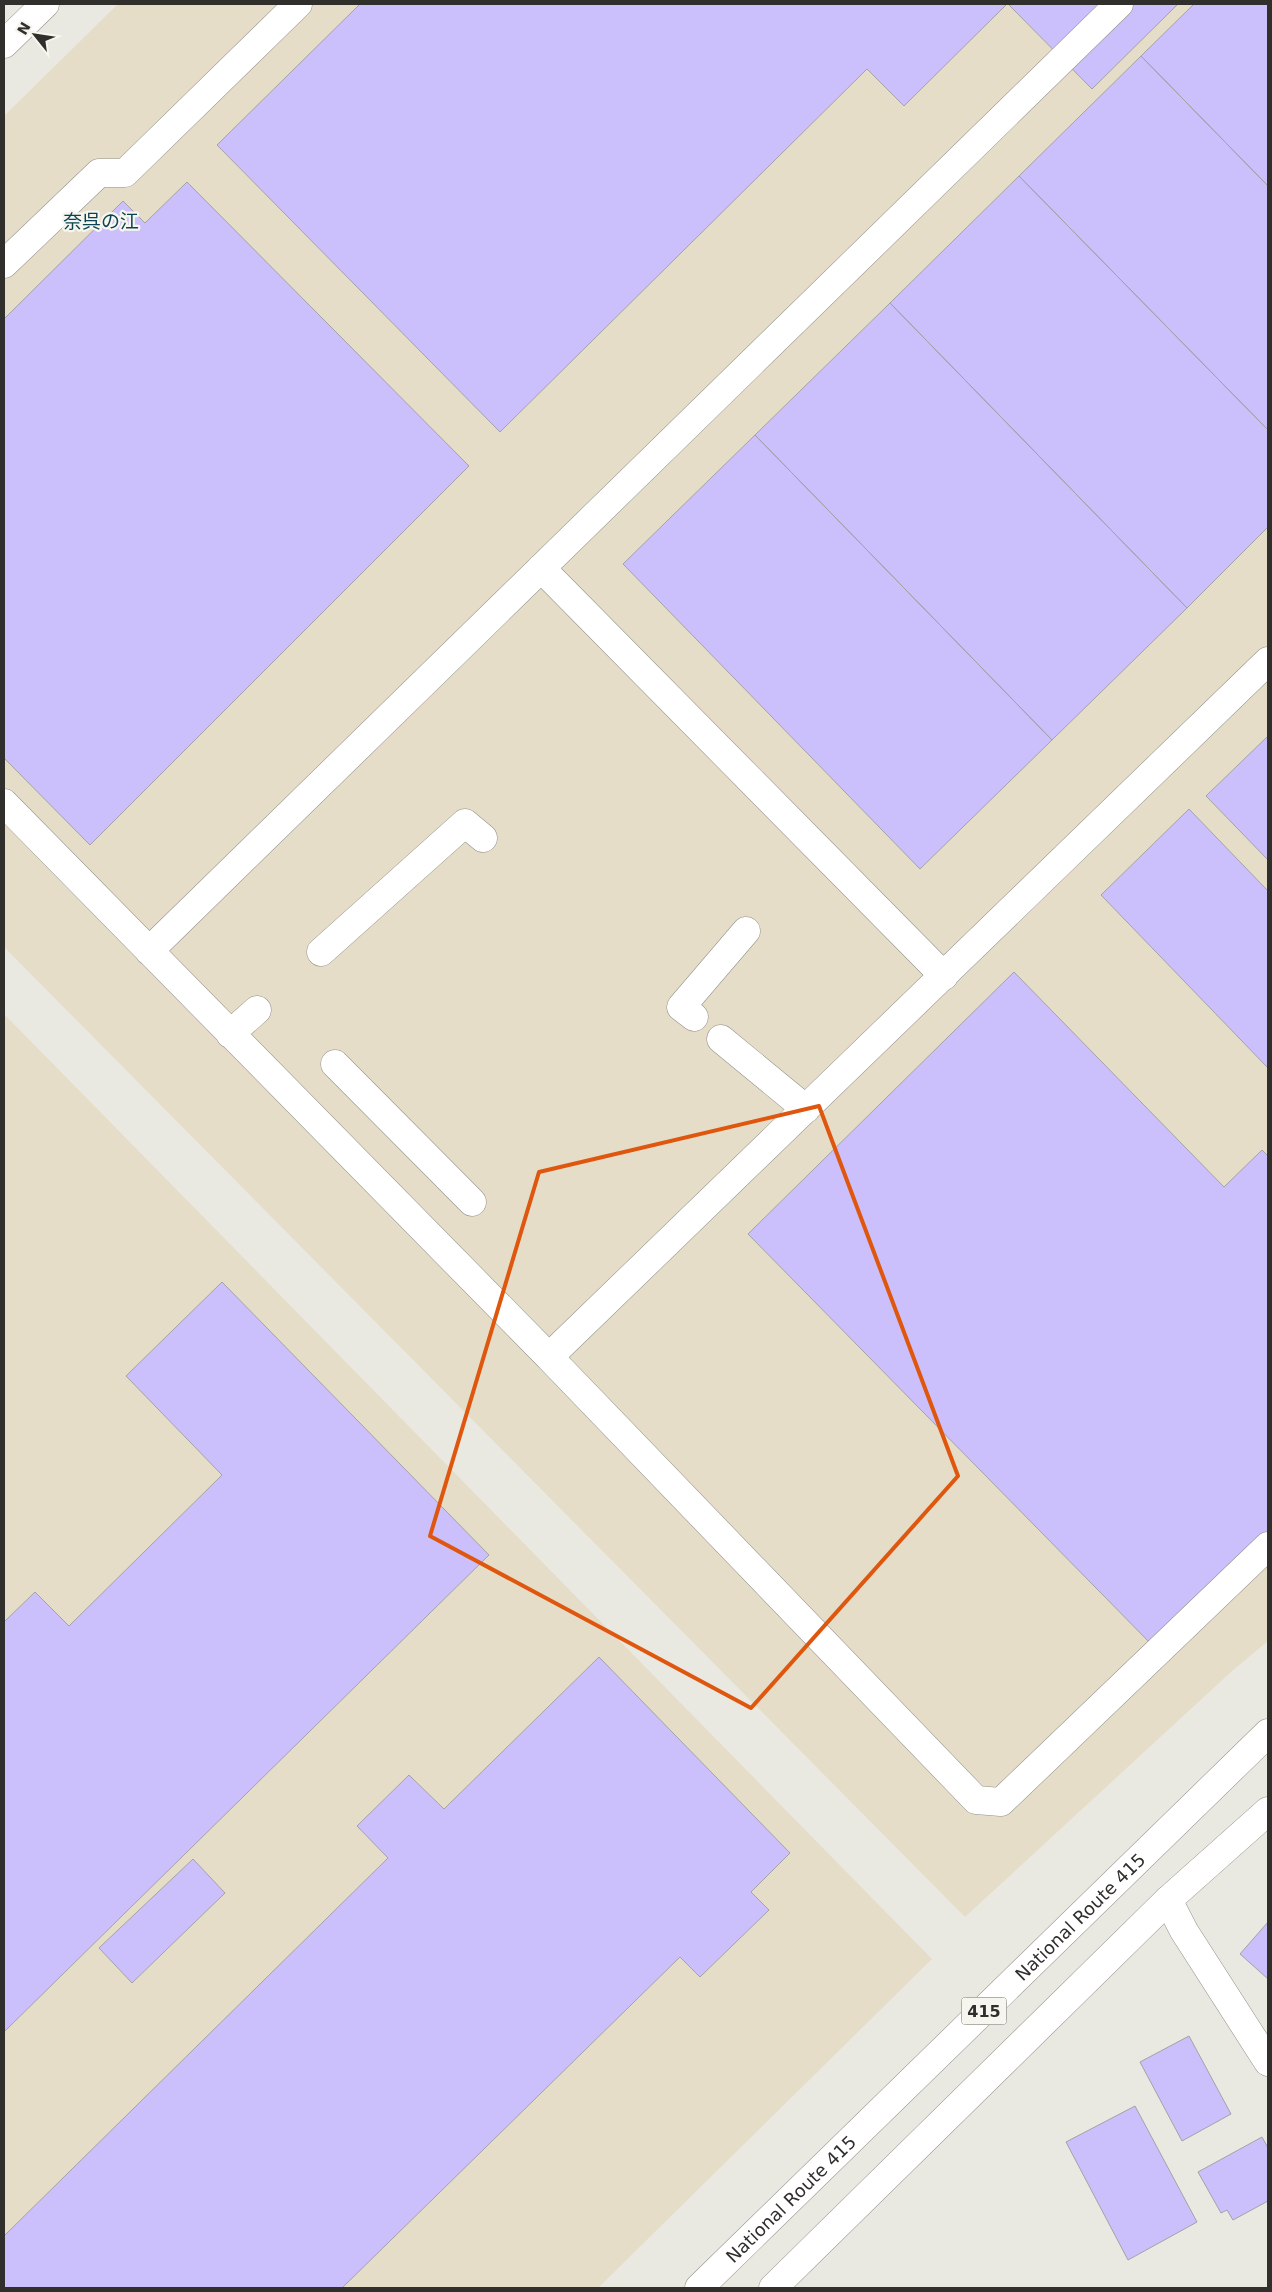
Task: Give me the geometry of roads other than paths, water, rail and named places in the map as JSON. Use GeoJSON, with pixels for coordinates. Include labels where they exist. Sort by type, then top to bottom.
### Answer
{"type":"FeatureCollection","features":[{"type":"Feature","properties":{"kind":"main road"},"geometry":{"type":"LineString","coordinates":[[4,44],[45,4]]}},
{"type":"Feature","properties":{"kind":"main road"},"geometry":{"type":"LineString","coordinates":[[4,264],[99,173],[125,173],[298,4]]}},
{"type":"Feature","properties":{"kind":"main road"},"geometry":{"type":"LineString","coordinates":[[149,951],[1119,4]]}},
{"type":"Feature","properties":{"kind":"main road"},"geometry":{"type":"LineString","coordinates":[[541,568],[944,976]]}},
{"type":"Feature","properties":{"kind":"main road"},"geometry":{"type":"LineString","coordinates":[[549,1357],[1268,662]]}},
{"type":"Feature","properties":{"kind":"main road"},"geometry":{"type":"LineString","coordinates":[[4,803],[549,1357],[976,1800],[1001,1802],[1268,1546]]}},
{"type":"Feature","properties":{"kind":"main road"},"geometry":{"type":"LineString","coordinates":[[321,952],[465,823],[483,838]]}},
{"type":"Feature","properties":{"kind":"main road"},"geometry":{"type":"LineString","coordinates":[[694,1017],[681,1006],[746,932]]}},
{"type":"Feature","properties":{"kind":"main road"},"geometry":{"type":"LineString","coordinates":[[230,1034],[257,1010]]}},
{"type":"Feature","properties":{"kind":"main road"},"geometry":{"type":"LineString","coordinates":[[720,1039],[806,1109]]}},
{"type":"Feature","properties":{"kind":"main road"},"geometry":{"type":"LineString","coordinates":[[336,1064],[472,1202]]}},
{"type":"Feature","properties":{"kind":"main road","name":"National Route 415"},"geometry":{"type":"LineString","coordinates":[[699,2288],[1268,1733]]}},
{"type":"Feature","properties":{"kind":"main road","name":"415"},"geometry":{"type":"LineString","coordinates":[[773,2288],[1168,1900],[1268,1811]]}},
{"type":"Feature","properties":{"kind":"main road"},"geometry":{"type":"LineString","coordinates":[[1168,1900],[1184,1931],[1268,2062]]}},
{"type":"Feature","properties":{"kind":"district","name":"奈呉の江"},"geometry":{"type":"Point","coordinates":[101,221]}}]}
